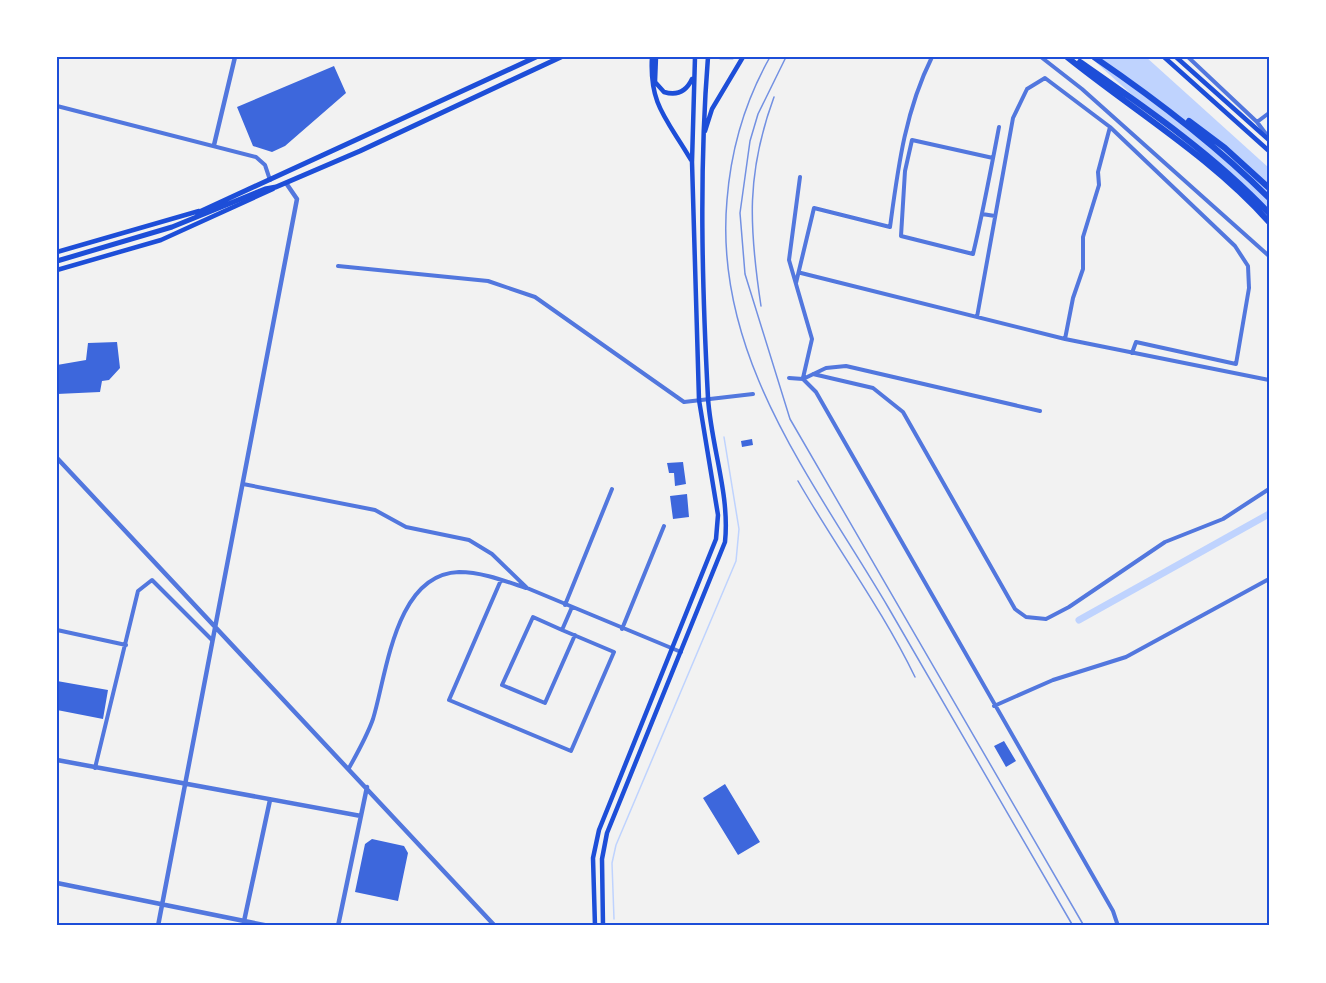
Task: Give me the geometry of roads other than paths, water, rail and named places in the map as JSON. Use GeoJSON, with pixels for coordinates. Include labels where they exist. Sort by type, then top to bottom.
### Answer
{"type":"FeatureCollection","features":[{"type":"Feature","properties":{"kind":"highway"},"geometry":{"type":"LineString","coordinates":[[1067,57],[1122,102],[1189,150],[1269,222]]}},
{"type":"Feature","properties":{"kind":"highway"},"geometry":{"type":"LineString","coordinates":[[1072,57],[1153,113],[1221,167],[1269,213]]}},
{"type":"Feature","properties":{"kind":"highway"},"geometry":{"type":"LineString","coordinates":[[1094,57],[1206,133],[1269,188]]}},
{"type":"Feature","properties":{"kind":"highway"},"geometry":{"type":"LineString","coordinates":[[1149,95],[1228,157],[1269,198]]}},
{"type":"Feature","properties":{"kind":"main road"},"geometry":{"type":"LineString","coordinates":[[172,226],[204,209],[270,181],[536,57]]}},
{"type":"Feature","properties":{"kind":"main road"},"geometry":{"type":"LineString","coordinates":[[57,270],[161,240],[360,151],[561,57]]}},
{"type":"Feature","properties":{"kind":"main road"},"geometry":{"type":"LineString","coordinates":[[654,57],[656,82],[664,92],[678,94],[694,77]]}},
{"type":"Feature","properties":{"kind":"main road"},"geometry":{"type":"LineString","coordinates":[[654,57],[651,83],[654,97],[692,162]]}},
{"type":"Feature","properties":{"kind":"main road"},"geometry":{"type":"LineString","coordinates":[[595,926],[593,858],[599,830],[716,539],[718,515],[699,400],[692,162],[695,57]]}},
{"type":"Feature","properties":{"kind":"main road"},"geometry":{"type":"LineString","coordinates":[[603,926],[602,859],[607,833],[715,571],[726,532],[726,509],[708,399],[703,139],[708,57]]}},
{"type":"Feature","properties":{"kind":"main road"},"geometry":{"type":"LineString","coordinates":[[720,57],[733,57]]}},
{"type":"Feature","properties":{"kind":"main road"},"geometry":{"type":"LineString","coordinates":[[703,139],[712,109],[743,57]]}},
{"type":"Feature","properties":{"kind":"main road"},"geometry":{"type":"LineString","coordinates":[[1164,57],[1269,151]]}},
{"type":"Feature","properties":{"kind":"main road"},"geometry":{"type":"LineString","coordinates":[[1176,57],[1269,139]]}},
{"type":"Feature","properties":{"kind":"main road"},"geometry":{"type":"LineString","coordinates":[[57,261],[172,226],[265,189],[276,188]]}},
{"type":"Feature","properties":{"kind":"main road"},"geometry":{"type":"LineString","coordinates":[[57,252],[204,209]]}},
{"type":"Feature","properties":{"kind":"street"},"geometry":{"type":"LineString","coordinates":[[214,145],[235,57]]}},
{"type":"Feature","properties":{"kind":"street"},"geometry":{"type":"LineString","coordinates":[[796,283],[801,273],[814,208],[890,227],[900,149],[919,83],[932,57]]}},
{"type":"Feature","properties":{"kind":"street"},"geometry":{"type":"LineString","coordinates":[[1041,57],[1099,104],[1269,256]]}},
{"type":"Feature","properties":{"kind":"street"},"geometry":{"type":"LineString","coordinates":[[1188,57],[1257,122],[1269,139]]}},
{"type":"Feature","properties":{"kind":"street"},"geometry":{"type":"LineString","coordinates":[[977,317],[1013,118],[1026,89],[1044,78],[1110,128],[1234,246],[1248,266],[1249,288],[1236,364],[1136,342],[1132,353]]}},
{"type":"Feature","properties":{"kind":"street"},"geometry":{"type":"LineString","coordinates":[[57,106],[256,157],[265,165],[270,181]]}},
{"type":"Feature","properties":{"kind":"street"},"geometry":{"type":"LineString","coordinates":[[1257,122],[1269,114]]}},
{"type":"Feature","properties":{"kind":"street"},"geometry":{"type":"LineString","coordinates":[[993,158],[912,140],[905,171],[901,236],[974,254],[982,214],[993,158],[999,127]]}},
{"type":"Feature","properties":{"kind":"street"},"geometry":{"type":"LineString","coordinates":[[1065,339],[1073,298],[1083,269],[1083,237],[1099,185],[1098,172],[1110,128]]}},
{"type":"Feature","properties":{"kind":"street"},"geometry":{"type":"LineString","coordinates":[[800,177],[789,260],[812,339],[803,379]]}},
{"type":"Feature","properties":{"kind":"street"},"geometry":{"type":"LineString","coordinates":[[158,926],[183,784],[297,199],[286,183]]}},
{"type":"Feature","properties":{"kind":"street"},"geometry":{"type":"LineString","coordinates":[[982,214],[995,216]]}},
{"type":"Feature","properties":{"kind":"street"},"geometry":{"type":"LineString","coordinates":[[338,266],[488,281],[535,297],[684,402],[753,394]]}},
{"type":"Feature","properties":{"kind":"street"},"geometry":{"type":"LineString","coordinates":[[801,273],[1065,339],[1269,380]]}},
{"type":"Feature","properties":{"kind":"street"},"geometry":{"type":"LineString","coordinates":[[789,378],[803,379],[826,368],[846,366],[1040,411]]}},
{"type":"Feature","properties":{"kind":"street"},"geometry":{"type":"LineString","coordinates":[[813,374],[873,388],[903,412],[1015,609],[1026,617],[1046,619],[1069,607],[1165,542],[1223,519],[1269,489]]}},
{"type":"Feature","properties":{"kind":"street"},"geometry":{"type":"LineString","coordinates":[[803,379],[816,392],[1113,911],[1118,926]]}},
{"type":"Feature","properties":{"kind":"street"},"geometry":{"type":"LineString","coordinates":[[57,458],[495,926]]}},
{"type":"Feature","properties":{"kind":"street"},"geometry":{"type":"LineString","coordinates":[[243,484],[375,510],[406,527],[469,540],[492,554],[527,588]]}},
{"type":"Feature","properties":{"kind":"street"},"geometry":{"type":"LineString","coordinates":[[565,604],[612,489]]}},
{"type":"Feature","properties":{"kind":"street"},"geometry":{"type":"LineString","coordinates":[[622,629],[664,526]]}},
{"type":"Feature","properties":{"kind":"street"},"geometry":{"type":"LineString","coordinates":[[349,768],[373,719],[393,635],[414,598],[436,577],[459,572],[501,580],[527,588],[681,652]]}},
{"type":"Feature","properties":{"kind":"street"},"geometry":{"type":"LineString","coordinates":[[994,706],[1053,680],[1126,657],[1269,579]]}},
{"type":"Feature","properties":{"kind":"street"},"geometry":{"type":"LineString","coordinates":[[94,768],[138,591],[152,580],[212,640]]}},
{"type":"Feature","properties":{"kind":"street"},"geometry":{"type":"LineString","coordinates":[[501,580],[449,700],[571,751],[614,652],[575,635],[562,630],[533,617],[502,684],[545,703],[575,635]]}},
{"type":"Feature","properties":{"kind":"street"},"geometry":{"type":"LineString","coordinates":[[562,630],[572,607]]}},
{"type":"Feature","properties":{"kind":"street"},"geometry":{"type":"LineString","coordinates":[[57,630],[126,645]]}},
{"type":"Feature","properties":{"kind":"street"},"geometry":{"type":"LineString","coordinates":[[57,760],[361,816]]}},
{"type":"Feature","properties":{"kind":"street"},"geometry":{"type":"LineString","coordinates":[[338,926],[368,788]]}},
{"type":"Feature","properties":{"kind":"street"},"geometry":{"type":"LineString","coordinates":[[244,923],[270,800]]}},
{"type":"Feature","properties":{"kind":"street"},"geometry":{"type":"LineString","coordinates":[[57,883],[244,923],[269,926]]}},
{"type":"Feature","properties":{"kind":"water"},"geometry":{"type":"Polygon","coordinates":[[[1090,57],[1146,57],[1269,168],[1269,218],[1090,57]]]}},
{"type":"Feature","properties":{"kind":"waterway"},"geometry":{"type":"LineString","coordinates":[[614,919],[612,863],[616,845],[736,561],[739,529],[724,437]]}},
{"type":"Feature","properties":{"kind":"waterway"},"geometry":{"type":"LineString","coordinates":[[1079,620],[1269,514]]}},
{"type":"Feature","properties":{"kind":"railway"},"geometry":{"type":"LineString","coordinates":[[770,57],[746,108],[732,162],[727,200],[727,257],[736,312],[752,364],[774,414],[800,464],[888,607],[1073,926]]}},
{"type":"Feature","properties":{"kind":"railway"},"geometry":{"type":"LineString","coordinates":[[786,57],[758,114],[750,141],[740,213],[745,274],[790,419],[1084,926]]}},
{"type":"Feature","properties":{"kind":"railway"},"geometry":{"type":"LineString","coordinates":[[761,306],[754,251],[752,200],[758,151],[774,97]]}},
{"type":"Feature","properties":{"kind":"railway"},"geometry":{"type":"LineString","coordinates":[[798,481],[888,627],[915,677]]}}]}
